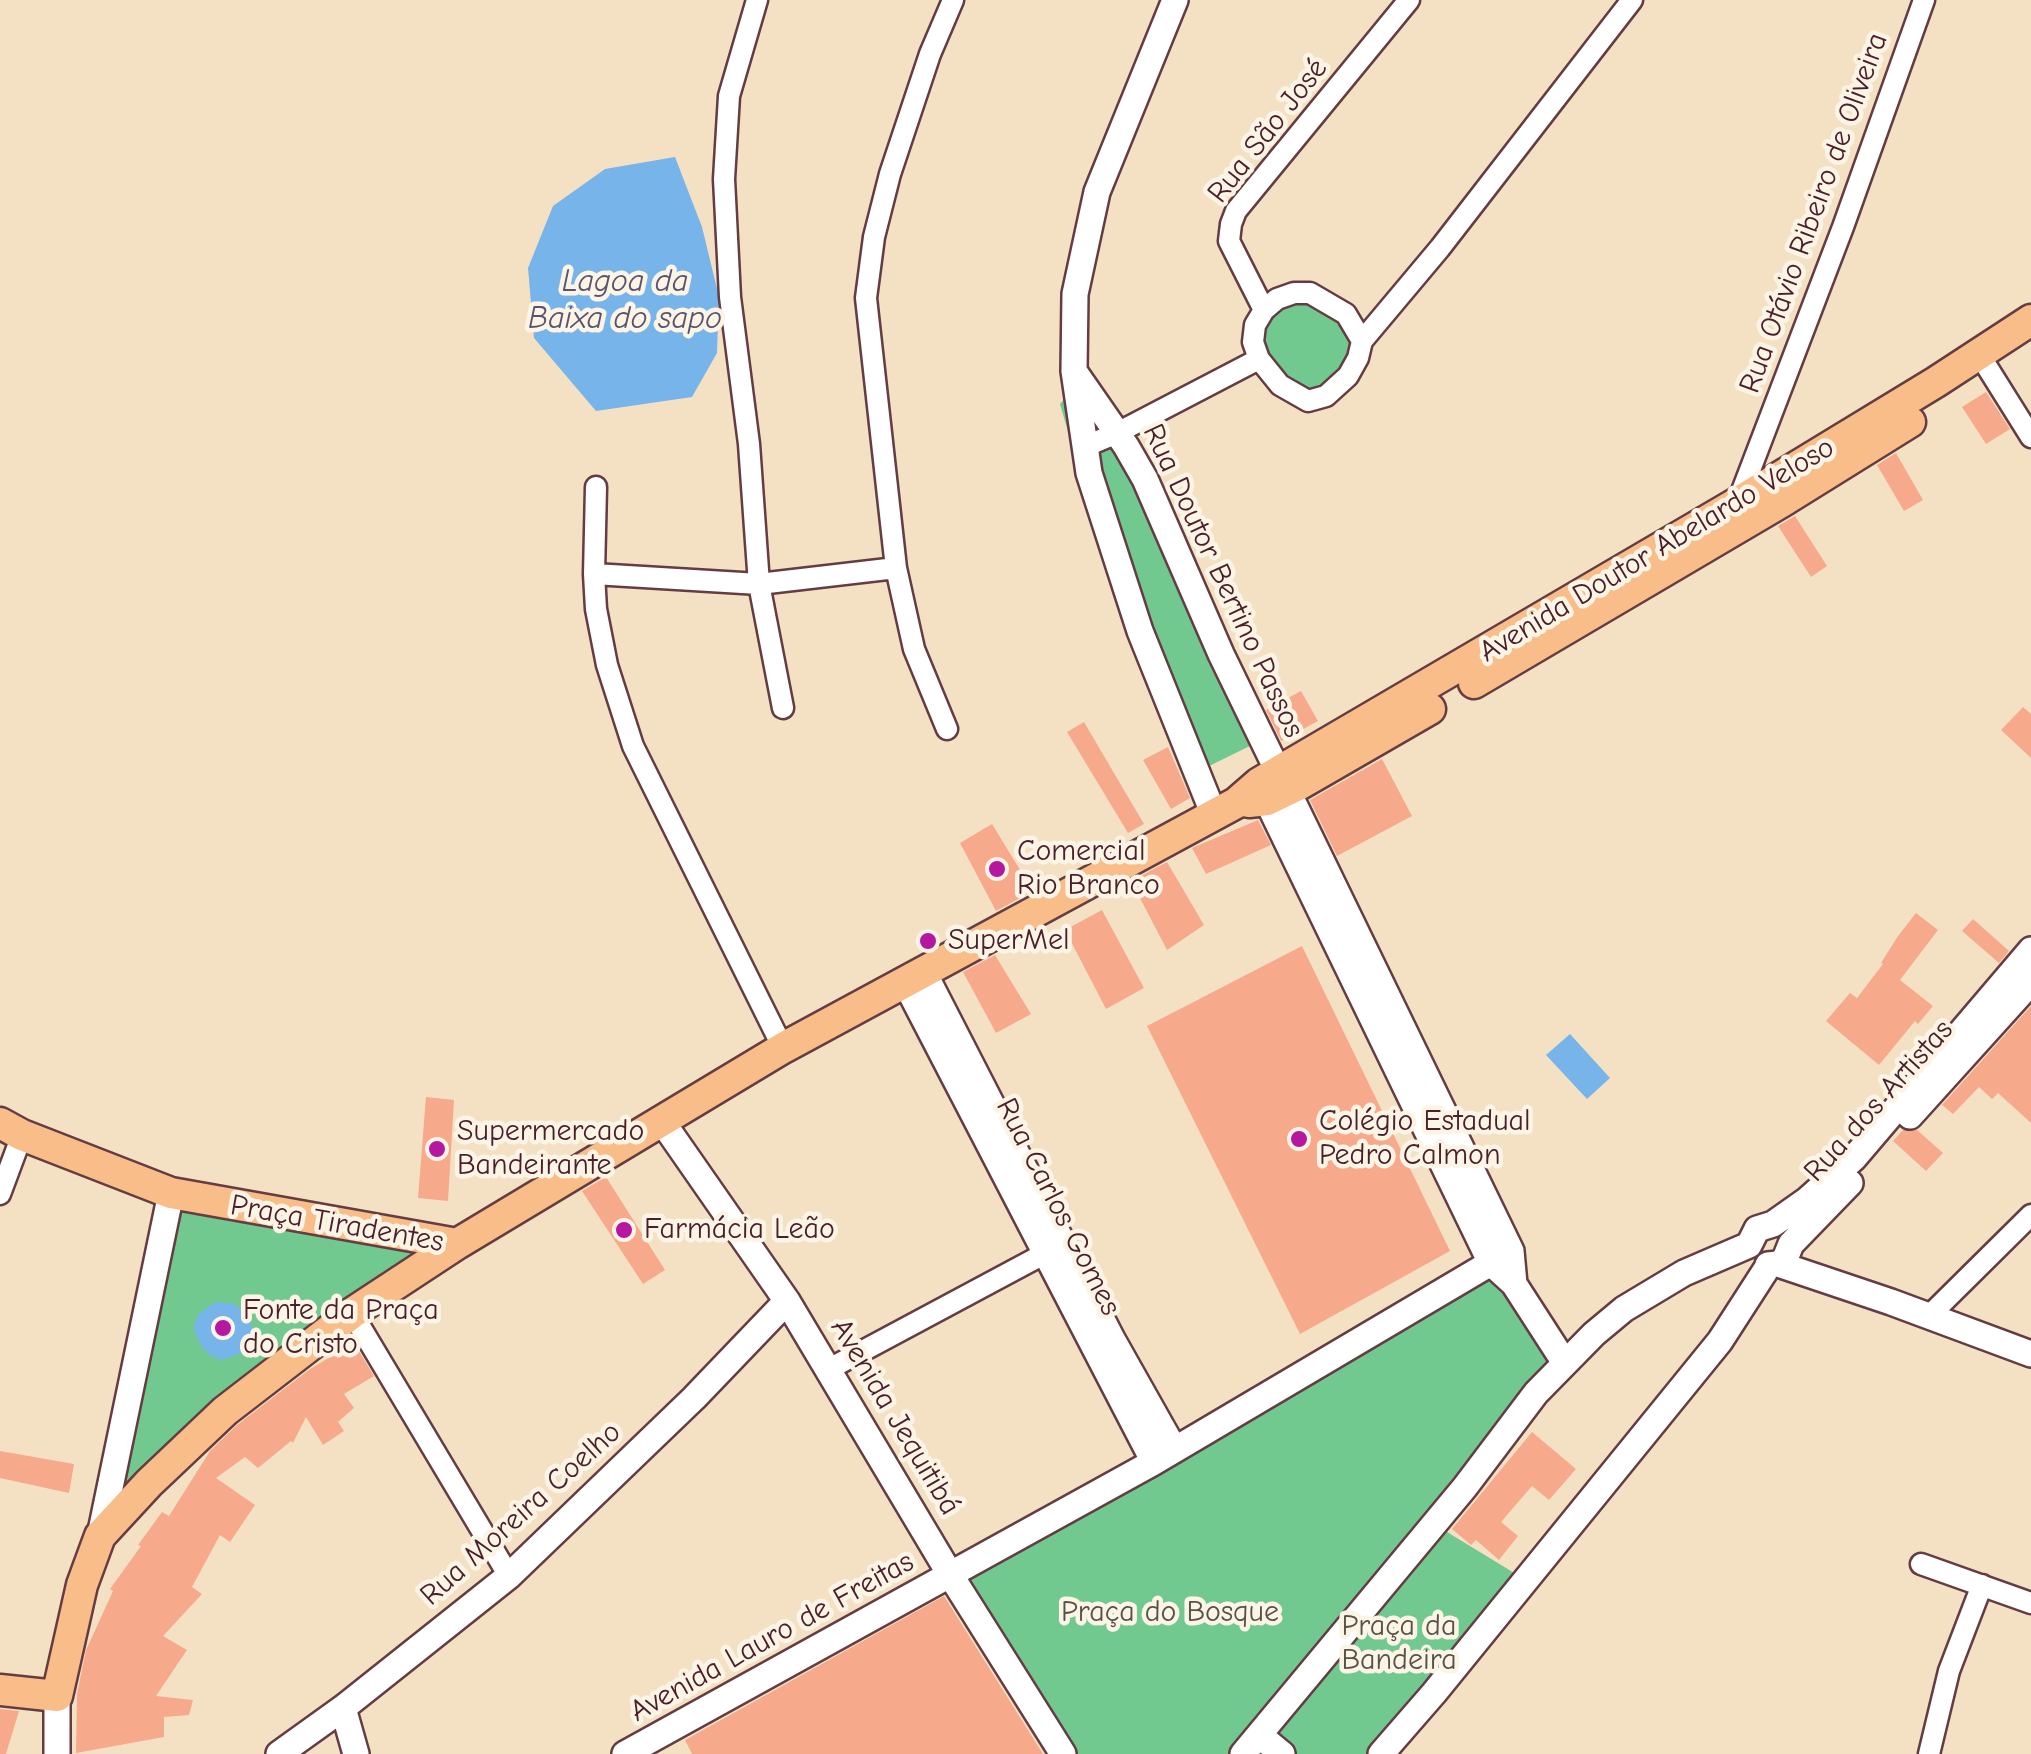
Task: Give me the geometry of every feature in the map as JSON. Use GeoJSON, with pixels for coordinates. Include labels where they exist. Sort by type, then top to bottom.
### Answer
{"type":"FeatureCollection","features":[{"type":"Feature","properties":{"kind":"main road","name":"Avenida Doutor Abelardo Veloso"},"geometry":{"type":"LineString","coordinates":[[457,1244],[783,1048],[1257,794],[1459,680],[1740,514],[1984,363],[2031,320]]}},
{"type":"Feature","properties":{"kind":"main road","name":"Avenida Doutor Abelardo Veloso"},"geometry":{"type":"LineString","coordinates":[[1984,363],[2031,345]]}},
{"type":"Feature","properties":{"kind":"main road","name":"Praça Tiradentes"},"geometry":{"type":"LineString","coordinates":[[11,1129],[170,1193],[457,1244]]}},
{"type":"Feature","properties":{"kind":"main road","name":"Praça Tiradentes"},"geometry":{"type":"LineString","coordinates":[[100,1536],[160,1471],[225,1411],[352,1313],[457,1244]]}},
{"type":"Feature","properties":{"kind":"main road"},"geometry":{"type":"LineString","coordinates":[[0,1690],[57,1696],[82,1585],[100,1536]]}},
{"type":"Feature","properties":{"kind":"street"},"geometry":{"type":"LineString","coordinates":[[757,0],[729,96],[724,179],[730,297],[748,444],[758,584],[784,708]]}},
{"type":"Feature","properties":{"kind":"street"},"geometry":{"type":"LineString","coordinates":[[947,730],[914,649],[896,568],[866,298],[874,238],[890,174],[930,54],[953,0]]}},
{"type":"Feature","properties":{"kind":"street"},"geometry":{"type":"LineString","coordinates":[[1175,0],[1097,192],[1075,294],[1074,371],[1089,473],[1140,630],[1257,794],[1514,1284],[1565,1363]]}},
{"type":"Feature","properties":{"kind":"street","name":"Rua São José"},"geometry":{"type":"LineString","coordinates":[[1264,310],[1229,241],[1236,211],[1409,0]]}},
{"type":"Feature","properties":{"kind":"street"},"geometry":{"type":"LineString","coordinates":[[1362,342],[1346,314],[1310,293],[1277,299],[1264,310],[1255,325],[1253,342],[1280,385],[1308,400],[1326,396],[1348,376],[1362,342],[1632,0]]}},
{"type":"Feature","properties":{"kind":"street","name":"Rua Otávio Ribeiro de Oliveira"},"geometry":{"type":"LineString","coordinates":[[1740,514],[1924,0]]}},
{"type":"Feature","properties":{"kind":"street"},"geometry":{"type":"LineString","coordinates":[[1084,447],[1260,358]]}},
{"type":"Feature","properties":{"kind":"street"},"geometry":{"type":"LineString","coordinates":[[1984,363],[2031,437]]}},
{"type":"Feature","properties":{"kind":"street","name":"Rua Doutor Bertino Passos"},"geometry":{"type":"LineString","coordinates":[[1074,371],[1145,479],[1195,598],[1257,794]]}},
{"type":"Feature","properties":{"kind":"street"},"geometry":{"type":"LineString","coordinates":[[1761,448],[1779,490]]}},
{"type":"Feature","properties":{"kind":"street"},"geometry":{"type":"LineString","coordinates":[[596,486],[596,610],[606,665],[633,746],[783,1048]]}},
{"type":"Feature","properties":{"kind":"street"},"geometry":{"type":"LineString","coordinates":[[594,574],[758,584],[896,568]]}},
{"type":"Feature","properties":{"kind":"street"},"geometry":{"type":"LineString","coordinates":[[1282,1754],[1251,1745],[1464,1487],[1536,1393],[1624,1309],[1684,1274],[1749,1245],[1756,1229],[1773,1224],[1807,1200],[1854,1158],[1973,1031],[2031,950]]}},
{"type":"Feature","properties":{"kind":"street","name":"Rua Carlos Gomes"},"geometry":{"type":"LineString","coordinates":[[914,976],[1164,1456]]}},
{"type":"Feature","properties":{"kind":"street","name":"Rua dos Artistas"},"geometry":{"type":"LineString","coordinates":[[1381,1754],[1720,1341],[1780,1258],[1973,1031],[2031,982]]}},
{"type":"Feature","properties":{"kind":"street","name":"Avenida Jequitibá"},"geometry":{"type":"LineString","coordinates":[[660,1120],[787,1301],[951,1576],[1064,1754]]}},
{"type":"Feature","properties":{"kind":"street"},"geometry":{"type":"LineString","coordinates":[[0,1194],[11,1129]]}},
{"type":"Feature","properties":{"kind":"street"},"geometry":{"type":"LineString","coordinates":[[100,1536],[170,1193]]}},
{"type":"Feature","properties":{"kind":"street"},"geometry":{"type":"LineString","coordinates":[[1930,1316],[2031,1215]]}},
{"type":"Feature","properties":{"kind":"street"},"geometry":{"type":"LineString","coordinates":[[1773,1224],[1786,1230],[1780,1258]]}},
{"type":"Feature","properties":{"kind":"street"},"geometry":{"type":"LineString","coordinates":[[1749,1245],[1755,1259],[1780,1258],[2031,1354]]}},
{"type":"Feature","properties":{"kind":"street"},"geometry":{"type":"LineString","coordinates":[[830,1369],[1054,1248]]}},
{"type":"Feature","properties":{"kind":"street"},"geometry":{"type":"LineString","coordinates":[[951,1576],[1164,1456],[1501,1257]]}},
{"type":"Feature","properties":{"kind":"street","name":"Rua Moreira Coelho"},"geometry":{"type":"LineString","coordinates":[[279,1754],[509,1576],[694,1398],[787,1301]]}},
{"type":"Feature","properties":{"kind":"street"},"geometry":{"type":"LineString","coordinates":[[352,1313],[509,1576]]}},
{"type":"Feature","properties":{"kind":"street"},"geometry":{"type":"LineString","coordinates":[[1921,1564],[2031,1603]]}},
{"type":"Feature","properties":{"kind":"street","name":"Avenida Lauro de Freitas"},"geometry":{"type":"LineString","coordinates":[[625,1754],[951,1576]]}},
{"type":"Feature","properties":{"kind":"street"},"geometry":{"type":"LineString","coordinates":[[1929,1754],[1948,1670],[1982,1585]]}},
{"type":"Feature","properties":{"kind":"street"},"geometry":{"type":"LineString","coordinates":[[57,1696],[57,1754]]}},
{"type":"Feature","properties":{"kind":"street"},"geometry":{"type":"LineString","coordinates":[[343,1708],[356,1754]]}},
{"type":"Feature","properties":{"kind":"green space"},"geometry":{"type":"Polygon","coordinates":[[[1310,293],[1346,314],[1358,345],[1348,376],[1310,400],[1258,354],[1266,316],[1281,301],[1310,293]]]}},
{"type":"Feature","properties":{"kind":"green space"},"geometry":{"type":"Polygon","coordinates":[[[1080,381],[1126,446],[1256,743],[1199,771],[1069,435],[1060,404],[1080,381]]]}},
{"type":"Feature","properties":{"kind":"green space"},"geometry":{"type":"Polygon","coordinates":[[[171,1194],[457,1244],[115,1517],[171,1194]]]}},
{"type":"Feature","properties":{"kind":"green space","name":"Praça do Bosque"},"geometry":{"type":"Polygon","coordinates":[[[1491,1263],[1564,1363],[1434,1524],[1524,1579],[1378,1754],[1063,1754],[951,1576],[1491,1263]]]}},
{"type":"Feature","properties":{"kind":"water","name":"Lagoa da Baixa do sapo"},"geometry":{"type":"Polygon","coordinates":[[[675,157],[702,227],[719,297],[717,353],[692,397],[596,411],[534,338],[528,268],[553,206],[605,169],[675,157]]]}},
{"type":"Feature","properties":{"kind":"water"},"geometry":{"type":"Polygon","coordinates":[[[1570,1034],[1610,1078],[1587,1099],[1546,1055],[1570,1034]]]}},
{"type":"Feature","properties":{"kind":"water","name":"Fonte da Praça do Cristo"},"geometry":{"type":"Polygon","coordinates":[[[215,1302],[234,1304],[248,1315],[254,1335],[242,1353],[222,1360],[201,1346],[194,1324],[199,1314],[215,1302]]]}},
{"type":"Feature","properties":{"kind":"building"},"geometry":{"type":"Polygon","coordinates":[[[1986,392],[2010,429],[1986,444],[1962,407],[1986,392]]]}},
{"type":"Feature","properties":{"kind":"building"},"geometry":{"type":"Polygon","coordinates":[[[1896,453],[1923,500],[1904,511],[1877,465],[1896,453]]]}},
{"type":"Feature","properties":{"kind":"building"},"geometry":{"type":"Polygon","coordinates":[[[1795,516],[1827,566],[1811,577],[1778,526],[1795,516]]]}},
{"type":"Feature","properties":{"kind":"building"},"geometry":{"type":"Polygon","coordinates":[[[1301,691],[1318,721],[1281,741],[1266,710],[1301,691]]]}},
{"type":"Feature","properties":{"kind":"building"},"geometry":{"type":"Polygon","coordinates":[[[2023,707],[2031,714],[2031,758],[2001,730],[2023,707]]]}},
{"type":"Feature","properties":{"kind":"building"},"geometry":{"type":"Polygon","coordinates":[[[1084,722],[1144,824],[1128,833],[1067,732],[1084,722]]]}},
{"type":"Feature","properties":{"kind":"building"},"geometry":{"type":"Polygon","coordinates":[[[1168,747],[1190,798],[1171,809],[1143,760],[1168,747]]]}},
{"type":"Feature","properties":{"kind":"building"},"geometry":{"type":"Polygon","coordinates":[[[1382,759],[1412,816],[1337,856],[1310,800],[1382,759]]]}},
{"type":"Feature","properties":{"kind":"building"},"geometry":{"type":"Polygon","coordinates":[[[1258,820],[1271,845],[1206,874],[1192,848],[1258,820]]]}},
{"type":"Feature","properties":{"kind":"building","name":"Comercial Rio Branco"},"geometry":{"type":"Polygon","coordinates":[[[992,824],[1033,891],[996,911],[960,843],[992,824]]]}},
{"type":"Feature","properties":{"kind":"building"},"geometry":{"type":"Polygon","coordinates":[[[1167,862],[1204,925],[1167,950],[1131,881],[1167,862]]]}},
{"type":"Feature","properties":{"kind":"building"},"geometry":{"type":"Polygon","coordinates":[[[1102,910],[1144,988],[1106,1009],[1065,930],[1102,910]]]}},
{"type":"Feature","properties":{"kind":"building"},"geometry":{"type":"Polygon","coordinates":[[[1916,913],[1938,930],[1900,980],[1933,1006],[1918,1024],[1915,1021],[1879,1065],[1826,1021],[1850,993],[1857,998],[1916,913]]]}},
{"type":"Feature","properties":{"kind":"building"},"geometry":{"type":"Polygon","coordinates":[[[1973,919],[2009,951],[1999,963],[1962,931],[1973,919]]]}},
{"type":"Feature","properties":{"kind":"building","name":"Colégio Estadual Pedro Calmon"},"geometry":{"type":"Polygon","coordinates":[[[1302,946],[1450,1251],[1300,1334],[1147,1026],[1302,946]]]}},
{"type":"Feature","properties":{"kind":"building"},"geometry":{"type":"Polygon","coordinates":[[[995,955],[1031,1014],[996,1033],[963,972],[995,955]]]}},
{"type":"Feature","properties":{"kind":"building"},"geometry":{"type":"Polygon","coordinates":[[[2031,1006],[2031,1123],[1998,1093],[1992,1099],[1979,1087],[1953,1114],[1942,1105],[2031,1006]]]}},
{"type":"Feature","properties":{"kind":"building","name":"Supermercado Bandeirante"},"geometry":{"type":"Polygon","coordinates":[[[426,1097],[454,1100],[448,1201],[418,1198],[426,1097]]]}},
{"type":"Feature","properties":{"kind":"building"},"geometry":{"type":"Polygon","coordinates":[[[1903,1130],[1917,1130],[1943,1153],[1926,1171],[1893,1141],[1903,1130]]]}},
{"type":"Feature","properties":{"kind":"building","name":"Farmácia Leão"},"geometry":{"type":"Polygon","coordinates":[[[606,1177],[665,1270],[643,1284],[582,1191],[606,1177]]]}},
{"type":"Feature","properties":{"kind":"building"},"geometry":{"type":"Polygon","coordinates":[[[354,1343],[374,1376],[344,1394],[354,1408],[338,1422],[344,1431],[323,1445],[306,1417],[293,1443],[258,1468],[245,1457],[216,1478],[255,1505],[230,1542],[220,1535],[192,1587],[202,1594],[163,1636],[187,1650],[156,1696],[193,1700],[189,1715],[164,1717],[164,1737],[76,1753],[77,1694],[86,1650],[113,1591],[110,1589],[141,1546],[138,1545],[162,1512],[169,1516],[210,1451],[237,1425],[310,1369],[354,1343]]]}},
{"type":"Feature","properties":{"kind":"building"},"geometry":{"type":"Polygon","coordinates":[[[1532,1432],[1576,1469],[1549,1500],[1532,1486],[1501,1522],[1518,1536],[1499,1560],[1476,1540],[1471,1545],[1452,1529],[1532,1432]]]}},
{"type":"Feature","properties":{"kind":"building"},"geometry":{"type":"Polygon","coordinates":[[[0,1451],[74,1464],[69,1493],[0,1478],[0,1451]]]}},
{"type":"Feature","properties":{"kind":"building"},"geometry":{"type":"Polygon","coordinates":[[[944,1596],[1043,1754],[692,1754],[685,1740],[944,1596]]]}},
{"type":"Feature","properties":{"kind":"building"},"geometry":{"type":"Polygon","coordinates":[[[0,1709],[19,1711],[6,1754],[0,1754],[0,1709]]]}},
{"type":"Feature","properties":{"kind":"place","name":"Comercial Rio Branco"},"geometry":{"type":"Point","coordinates":[997,869]}},
{"type":"Feature","properties":{"kind":"place","name":"SuperMel"},"geometry":{"type":"Point","coordinates":[928,941]}},
{"type":"Feature","properties":{"kind":"place","name":"Colégio Estadual Pedro Calmon"},"geometry":{"type":"Point","coordinates":[1299,1139]}},
{"type":"Feature","properties":{"kind":"place","name":"Supermercado Bandeirante"},"geometry":{"type":"Point","coordinates":[437,1149]}},
{"type":"Feature","properties":{"kind":"place","name":"Farmácia Leão"},"geometry":{"type":"Point","coordinates":[624,1230]}},
{"type":"Feature","properties":{"kind":"place","name":"Fonte da Praça do Cristo"},"geometry":{"type":"Point","coordinates":[223,1328]}},
{"type":"Feature","properties":{"kind":"park label","name":"Praça da Bandeira"},"geometry":{"type":"Point","coordinates":[1399,1644]}}]}
